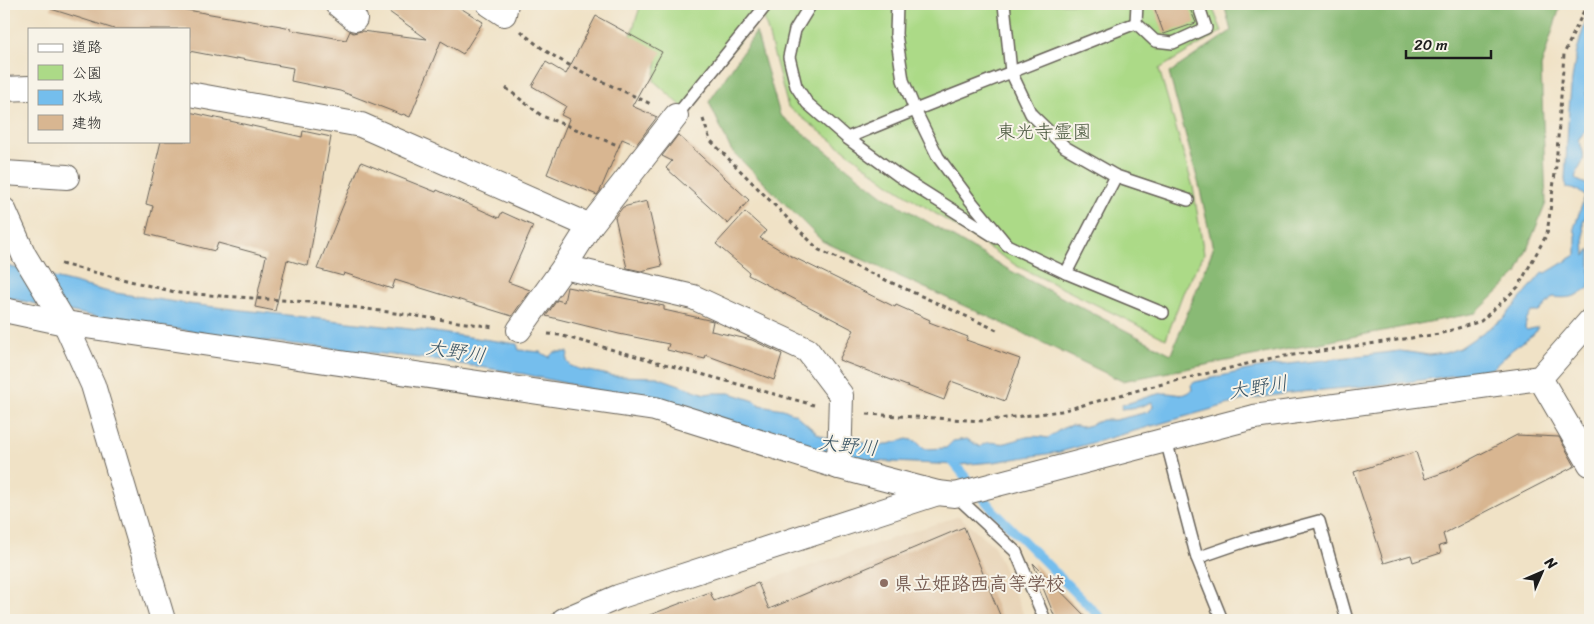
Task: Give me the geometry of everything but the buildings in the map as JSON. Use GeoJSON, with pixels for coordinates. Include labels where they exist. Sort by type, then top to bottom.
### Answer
{"type":"FeatureCollection","features":[{"type":"Feature","properties":{"kind":"street"},"geometry":{"type":"LineString","coordinates":[[337,4],[355,20]]}},
{"type":"Feature","properties":{"kind":"street"},"geometry":{"type":"LineString","coordinates":[[4,89],[28,88]]}},
{"type":"Feature","properties":{"kind":"street"},"geometry":{"type":"LineString","coordinates":[[190,94],[362,125],[590,226]]}},
{"type":"Feature","properties":{"kind":"street"},"geometry":{"type":"LineString","coordinates":[[519,330],[564,267],[590,226],[676,116]]}},
{"type":"Feature","properties":{"kind":"street"},"geometry":{"type":"LineString","coordinates":[[4,173],[67,177]]}},
{"type":"Feature","properties":{"kind":"street"},"geometry":{"type":"LineString","coordinates":[[4,210],[20,257],[65,323],[93,386],[163,620]]}},
{"type":"Feature","properties":{"kind":"street"},"geometry":{"type":"LineString","coordinates":[[564,267],[693,297],[807,350],[841,395],[839,467]]}},
{"type":"Feature","properties":{"kind":"street"},"geometry":{"type":"LineString","coordinates":[[4,310],[65,323],[655,409],[839,467],[946,494]]}},
{"type":"Feature","properties":{"kind":"street"},"geometry":{"type":"LineString","coordinates":[[564,620],[618,597],[946,494],[1254,417],[1540,378],[1590,321]]}},
{"type":"Feature","properties":{"kind":"street"},"geometry":{"type":"LineString","coordinates":[[1540,378],[1590,464]]}},
{"type":"Feature","properties":{"kind":"lane"},"geometry":{"type":"LineString","coordinates":[[676,116],[767,4]]}},
{"type":"Feature","properties":{"kind":"lane"},"geometry":{"type":"LineString","coordinates":[[811,4],[795,30],[789,58],[796,86],[807,103],[847,138],[899,176],[1007,245],[1066,273],[1163,313]]}},
{"type":"Feature","properties":{"kind":"lane"},"geometry":{"type":"LineString","coordinates":[[898,4],[896,34],[903,80],[914,110],[938,157],[1007,245]]}},
{"type":"Feature","properties":{"kind":"lane"},"geometry":{"type":"LineString","coordinates":[[1004,4],[1011,72],[1031,114],[1065,147],[1116,176],[1188,200]]}},
{"type":"Feature","properties":{"kind":"lane"},"geometry":{"type":"LineString","coordinates":[[1137,4],[1136,23],[1154,41],[1173,43],[1206,28],[1198,4]]}},
{"type":"Feature","properties":{"kind":"lane"},"geometry":{"type":"LineString","coordinates":[[847,138],[1136,23]]}},
{"type":"Feature","properties":{"kind":"lane"},"geometry":{"type":"LineString","coordinates":[[1066,273],[1116,176]]}},
{"type":"Feature","properties":{"kind":"lane"},"geometry":{"type":"LineString","coordinates":[[1166,440],[1197,558],[1222,620]]}},
{"type":"Feature","properties":{"kind":"lane"},"geometry":{"type":"LineString","coordinates":[[946,494],[1016,552],[1045,620]]}},
{"type":"Feature","properties":{"kind":"lane"},"geometry":{"type":"LineString","coordinates":[[1197,558],[1249,540],[1320,521],[1347,620]]}},
{"type":"Feature","properties":{"kind":"path"},"geometry":{"type":"LineString","coordinates":[[20,257],[179,293],[324,302],[559,335],[840,412],[983,421],[1061,411],[1150,387],[1272,358],[1439,334],[1481,321],[1518,287],[1547,234],[1556,166],[1564,54],[1587,4]]}},
{"type":"Feature","properties":{"kind":"path"},"geometry":{"type":"LineString","coordinates":[[500,7],[534,44],[569,65],[676,116]]}},
{"type":"Feature","properties":{"kind":"path"},"geometry":{"type":"LineString","coordinates":[[506,88],[542,116],[645,156]]}},
{"type":"Feature","properties":{"kind":"path"},"geometry":{"type":"LineString","coordinates":[[694,94],[710,140],[819,250],[999,331]]}},
{"type":"Feature","properties":{"kind":"shaded area","name":"県立姫路西高等学校"},"geometry":{"type":"Polygon","coordinates":[[[959,516],[994,546],[1026,620],[648,620],[959,516]]]}},
{"type":"Feature","properties":{"kind":"green space","name":"東光寺霊園"},"geometry":{"type":"Polygon","coordinates":[[[641,4],[1211,4],[1222,31],[1159,69],[1193,187],[1204,254],[1183,293],[1166,339],[1017,266],[888,183],[788,107],[763,14],[694,94],[687,111],[654,81],[658,53],[630,38],[641,4]]]}},
{"type":"Feature","properties":{"kind":"green space"},"geometry":{"type":"Polygon","coordinates":[[[1224,4],[1561,4],[1541,67],[1546,203],[1517,274],[1476,313],[1122,381],[1004,324],[822,241],[731,150],[709,102],[756,32],[780,115],[882,195],[1011,271],[1171,354],[1213,249],[1199,185],[1169,73],[1231,31],[1224,4]]]}},
{"type":"Feature","properties":{"kind":"water","name":"大野川"},"geometry":{"type":"Polygon","coordinates":[[[1590,12],[1590,62],[1586,93],[1590,107],[1590,125],[1578,140],[1583,157],[1575,179],[1590,186],[1590,208],[1583,222],[1585,256],[1590,249],[1590,287],[1573,296],[1564,298],[1553,297],[1539,312],[1532,312],[1527,318],[1525,328],[1527,330],[1538,327],[1534,334],[1513,349],[1493,368],[1400,383],[1290,393],[1244,400],[1060,452],[958,465],[849,460],[697,413],[524,374],[428,359],[229,337],[96,317],[4,297],[4,265],[109,292],[189,304],[428,331],[517,344],[519,350],[540,352],[549,357],[554,352],[568,352],[567,361],[571,366],[579,369],[614,376],[657,377],[705,394],[730,393],[752,400],[760,405],[783,409],[795,414],[818,434],[829,439],[862,442],[877,447],[907,439],[916,441],[924,449],[946,448],[953,441],[967,439],[980,447],[990,442],[1006,443],[1030,437],[1048,438],[1071,425],[1082,427],[1102,420],[1115,420],[1148,412],[1153,407],[1152,402],[1139,407],[1121,409],[1122,405],[1154,395],[1165,393],[1186,394],[1192,390],[1191,385],[1195,382],[1247,370],[1400,351],[1429,355],[1445,353],[1460,348],[1504,318],[1543,272],[1546,273],[1576,255],[1574,228],[1585,196],[1577,190],[1566,188],[1567,136],[1573,72],[1582,32],[1590,12]]]}},
{"type":"Feature","properties":{"kind":"waterway"},"geometry":{"type":"LineString","coordinates":[[948,456],[993,510],[1103,620]]}},
{"type":"Feature","properties":{"kind":"place","name":"県立姫路西高等学校"},"geometry":{"type":"Point","coordinates":[884,583]}}]}
